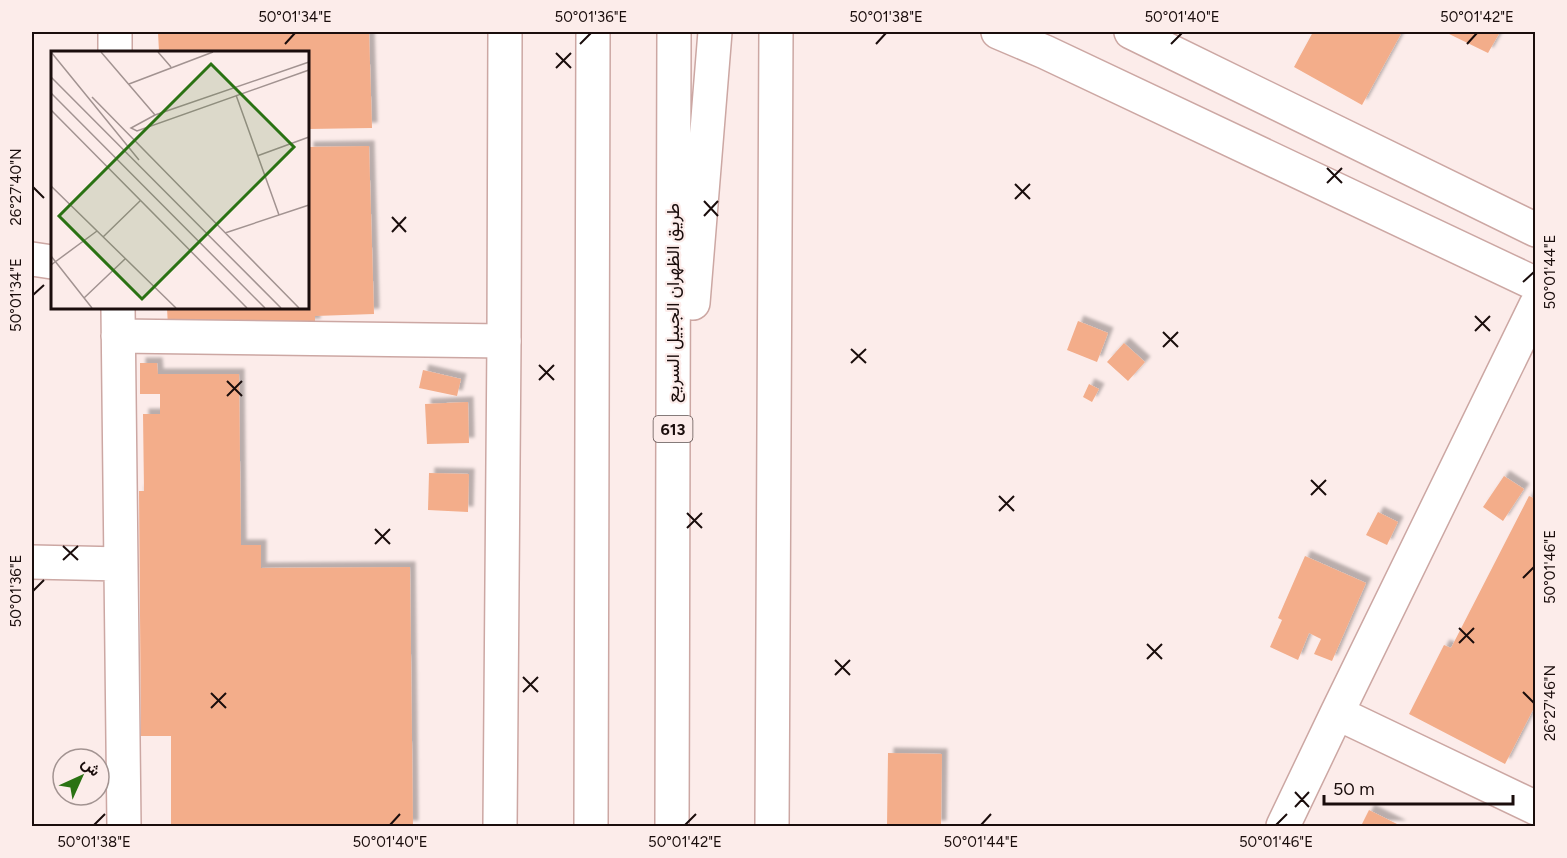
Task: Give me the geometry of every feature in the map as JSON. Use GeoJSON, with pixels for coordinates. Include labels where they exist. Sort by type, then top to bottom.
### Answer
{"type":"FeatureCollection","features":[{"type":"Feature","properties":{"kind":"main road"},"geometry":{"type":"LineString","coordinates":[[115,32],[115,51]]}},
{"type":"Feature","properties":{"kind":"main road"},"geometry":{"type":"LineString","coordinates":[[500,826],[505,32]]}},
{"type":"Feature","properties":{"kind":"main road"},"geometry":{"type":"LineString","coordinates":[[591,826],[593,32]]}},
{"type":"Feature","properties":{"kind":"main road","name":"طريق الظهران الجبيل السريع"},"geometry":{"type":"LineString","coordinates":[[672,826],[674,32]]}},
{"type":"Feature","properties":{"kind":"main road"},"geometry":{"type":"LineString","coordinates":[[672,550],[715,32]]}},
{"type":"Feature","properties":{"kind":"main road"},"geometry":{"type":"LineString","coordinates":[[772,826],[776,32]]}},
{"type":"Feature","properties":{"kind":"main road"},"geometry":{"type":"LineString","coordinates":[[998,32],[1045,52],[1536,284]]}},
{"type":"Feature","properties":{"kind":"main road"},"geometry":{"type":"LineString","coordinates":[[1131,32],[1536,230]]}},
{"type":"Feature","properties":{"kind":"main road"},"geometry":{"type":"LineString","coordinates":[[32,259],[51,262]]}},
{"type":"Feature","properties":{"kind":"main road"},"geometry":{"type":"LineString","coordinates":[[1283,826],[1536,305]]}},
{"type":"Feature","properties":{"kind":"main road"},"geometry":{"type":"LineString","coordinates":[[124,826],[118,322],[504,341]]}},
{"type":"Feature","properties":{"kind":"main road"},"geometry":{"type":"LineString","coordinates":[[32,562],[121,564]]}},
{"type":"Feature","properties":{"kind":"main road"},"geometry":{"type":"LineString","coordinates":[[1337,712],[1536,808]]}},
{"type":"Feature","properties":{"kind":"building"},"geometry":{"type":"Polygon","coordinates":[[[158,32],[369,32],[372,128],[309,129],[309,51],[159,51],[158,32]]]}},
{"type":"Feature","properties":{"kind":"building"},"geometry":{"type":"Polygon","coordinates":[[[1313,32],[1402,32],[1362,105],[1294,67],[1313,32]]]}},
{"type":"Feature","properties":{"kind":"building"},"geometry":{"type":"Polygon","coordinates":[[[1445,32],[1500,32],[1488,53],[1445,32]]]}},
{"type":"Feature","properties":{"kind":"building"},"geometry":{"type":"Polygon","coordinates":[[[369,146],[374,314],[315,316],[315,324],[168,327],[167,309],[309,309],[309,147],[369,146]]]}},
{"type":"Feature","properties":{"kind":"building"},"geometry":{"type":"Polygon","coordinates":[[[1078,321],[1108,333],[1097,362],[1067,350],[1078,321]]]}},
{"type":"Feature","properties":{"kind":"building"},"geometry":{"type":"Polygon","coordinates":[[[1124,343],[1145,362],[1128,381],[1107,362],[1124,343]]]}},
{"type":"Feature","properties":{"kind":"building"},"geometry":{"type":"Polygon","coordinates":[[[140,363],[157,363],[158,374],[239,374],[241,545],[261,545],[261,568],[410,567],[413,826],[171,826],[171,736],[141,736],[139,491],[144,491],[143,414],[160,414],[160,394],[140,394],[140,363]]]}},
{"type":"Feature","properties":{"kind":"building"},"geometry":{"type":"Polygon","coordinates":[[[423,370],[461,379],[457,396],[419,388],[423,370]]]}},
{"type":"Feature","properties":{"kind":"building"},"geometry":{"type":"Polygon","coordinates":[[[1089,384],[1099,389],[1092,402],[1083,397],[1089,384]]]}},
{"type":"Feature","properties":{"kind":"building"},"geometry":{"type":"Polygon","coordinates":[[[468,402],[469,443],[427,444],[425,404],[468,402]]]}},
{"type":"Feature","properties":{"kind":"building"},"geometry":{"type":"Polygon","coordinates":[[[429,473],[469,474],[468,512],[428,510],[429,473]]]}},
{"type":"Feature","properties":{"kind":"building"},"geometry":{"type":"Polygon","coordinates":[[[1504,476],[1524,489],[1503,521],[1483,507],[1504,476]]]}},
{"type":"Feature","properties":{"kind":"building"},"geometry":{"type":"Polygon","coordinates":[[[1529,496],[1536,499],[1536,704],[1505,764],[1409,714],[1444,645],[1451,648],[1529,496]]]}},
{"type":"Feature","properties":{"kind":"building"},"geometry":{"type":"Polygon","coordinates":[[[1378,512],[1398,522],[1387,545],[1366,535],[1378,512]]]}},
{"type":"Feature","properties":{"kind":"building"},"geometry":{"type":"Polygon","coordinates":[[[1305,556],[1366,583],[1332,661],[1314,654],[1321,639],[1309,633],[1298,660],[1270,647],[1282,620],[1278,618],[1305,556]]]}},
{"type":"Feature","properties":{"kind":"building"},"geometry":{"type":"Polygon","coordinates":[[[888,753],[942,754],[941,826],[887,826],[888,753]]]}},
{"type":"Feature","properties":{"kind":"building"},"geometry":{"type":"Polygon","coordinates":[[[1369,810],[1401,826],[1361,826],[1369,810]]]}}]}
